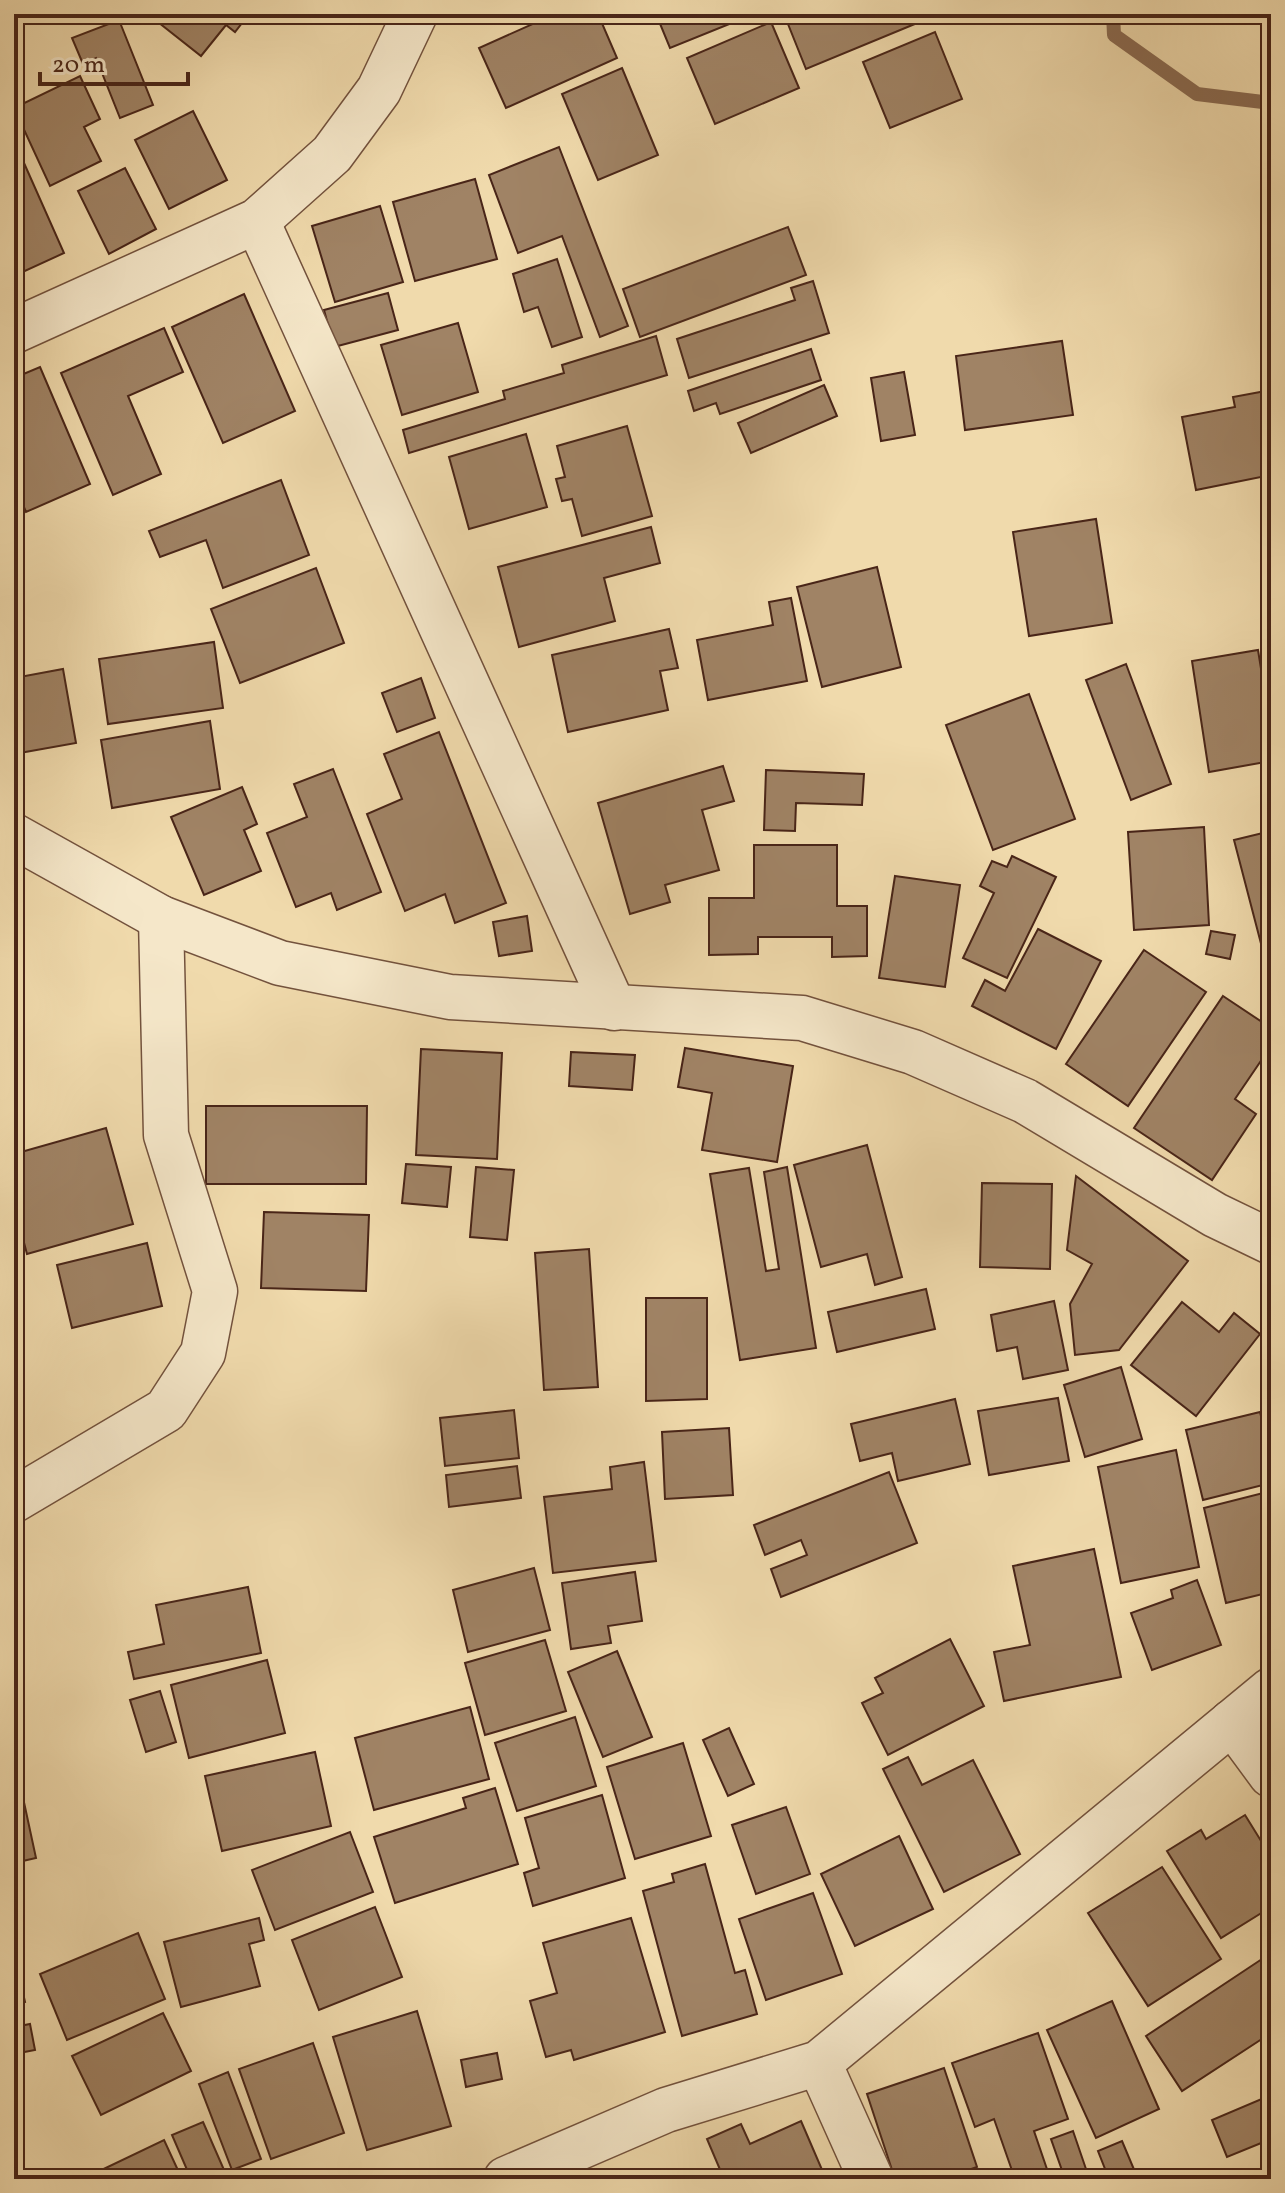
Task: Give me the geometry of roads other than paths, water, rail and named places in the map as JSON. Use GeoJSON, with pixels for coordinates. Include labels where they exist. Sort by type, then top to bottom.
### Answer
{"type":"FeatureCollection","features":[{"type":"Feature","properties":{"kind":"street"},"geometry":{"type":"LineString","coordinates":[[14,331],[257,221],[332,154],[379,90],[415,14]]}},
{"type":"Feature","properties":{"kind":"street"},"geometry":{"type":"LineString","coordinates":[[257,221],[614,1008]]}},
{"type":"Feature","properties":{"kind":"street"},"geometry":{"type":"LineString","coordinates":[[14,836],[161,918],[280,963],[450,997],[802,1018],[913,1052],[1025,1101],[1215,1215],[1271,1242]]}},
{"type":"Feature","properties":{"kind":"street"},"geometry":{"type":"LineString","coordinates":[[14,1500],[166,1410],[203,1353],[215,1291],[166,1135],[161,918]]}},
{"type":"Feature","properties":{"kind":"street"},"geometry":{"type":"LineString","coordinates":[[506,2179],[666,2110],[819,2063],[1271,1690]]}},
{"type":"Feature","properties":{"kind":"street"},"geometry":{"type":"LineString","coordinates":[[1232,1722],[1271,1775]]}},
{"type":"Feature","properties":{"kind":"street"},"geometry":{"type":"LineString","coordinates":[[819,2063],[871,2179]]}},
{"type":"Feature","properties":{"kind":"waterway"},"geometry":{"type":"LineString","coordinates":[[1113,14],[1114,35],[1197,94],[1271,103]]}}]}
